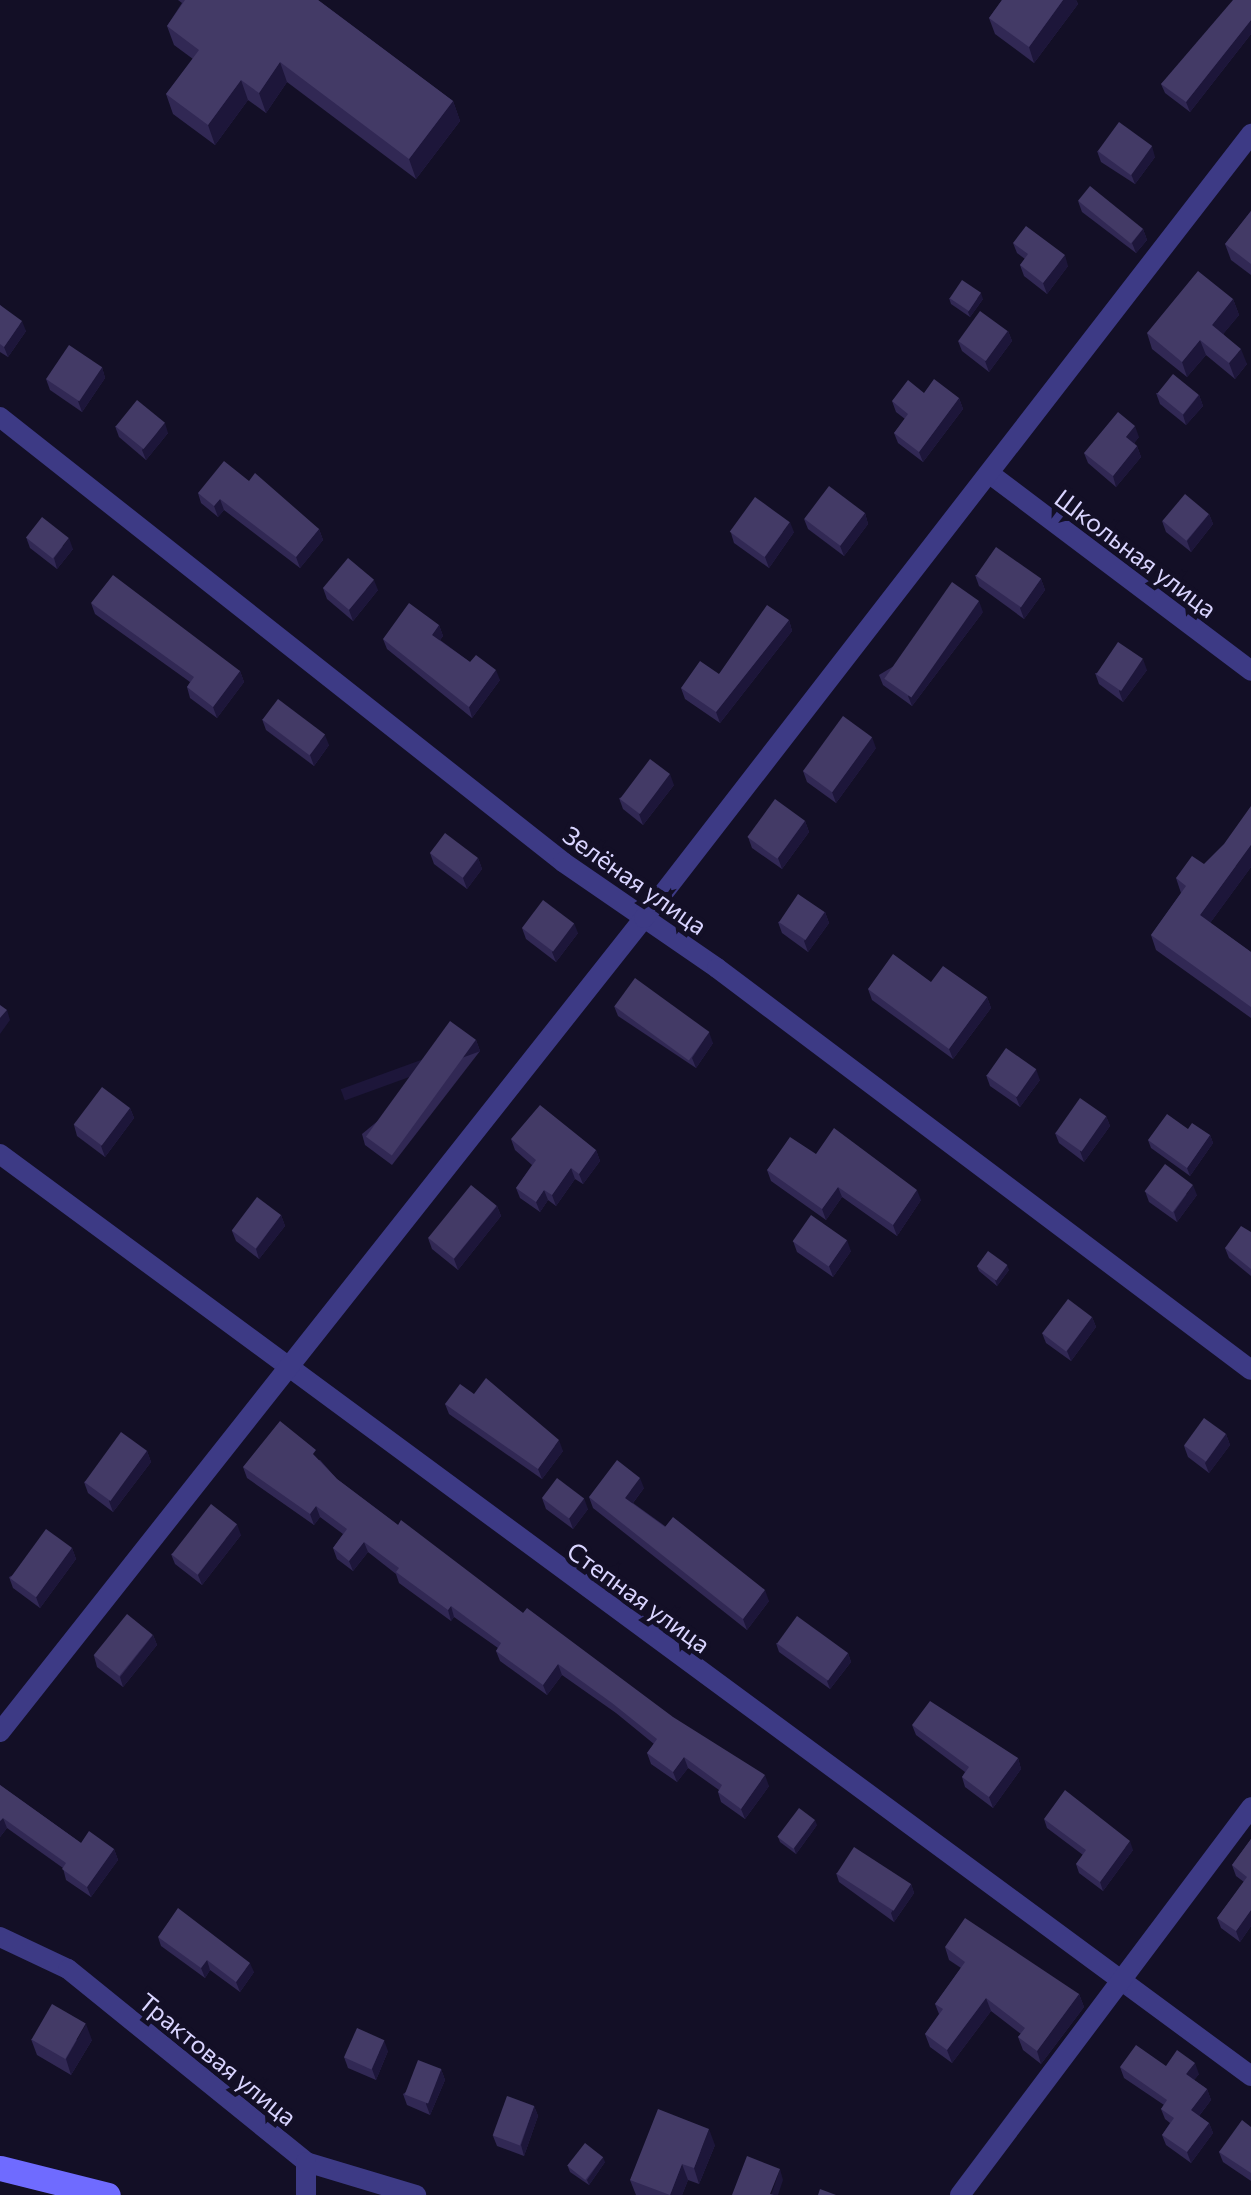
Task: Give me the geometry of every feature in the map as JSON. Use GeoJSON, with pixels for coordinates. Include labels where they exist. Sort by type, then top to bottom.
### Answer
{"type":"FeatureCollection","features":[{"type":"Feature","properties":{"kind":"main road"},"geometry":{"type":"LineString","coordinates":[[0,2168],[108,2195]]}},
{"type":"Feature","properties":{"kind":"street"},"geometry":{"type":"LineString","coordinates":[[0,1732],[644,918],[1251,134]]}},
{"type":"Feature","properties":{"kind":"street","name":"Зелёная улица"},"geometry":{"type":"LineString","coordinates":[[0,417],[563,862],[644,918],[1251,1370]]}},
{"type":"Feature","properties":{"kind":"street","name":"Школьная улица"},"geometry":{"type":"LineString","coordinates":[[990,474],[1251,671]]}},
{"type":"Feature","properties":{"kind":"street","name":"Степная улица"},"geometry":{"type":"LineString","coordinates":[[0,1154],[288,1370],[1251,2076]]}},
{"type":"Feature","properties":{"kind":"street"},"geometry":{"type":"LineString","coordinates":[[960,2195],[1251,1807]]}},
{"type":"Feature","properties":{"kind":"street","name":"Трактовая улица"},"geometry":{"type":"LineString","coordinates":[[0,1937],[68,1969],[306,2162],[416,2195]]}},
{"type":"Feature","properties":{"kind":"street"},"geometry":{"type":"LineString","coordinates":[[306,2162],[306,2195]]}},
{"type":"Feature","properties":{"kind":"building"},"geometry":{"type":"Polygon","coordinates":[[[185,0],[318,0],[453,101],[409,159],[280,62],[259,93],[241,80],[208,125],[166,94],[199,50],[167,26],[185,0]]]}},
{"type":"Feature","properties":{"kind":"building"},"geometry":{"type":"Polygon","coordinates":[[[1002,0],[1063,0],[1029,47],[989,18],[1002,0]]]}},
{"type":"Feature","properties":{"kind":"building"},"geometry":{"type":"Polygon","coordinates":[[[1233,0],[1251,0],[1251,20],[1186,102],[1161,84],[1233,0]]]}},
{"type":"Feature","properties":{"kind":"building"},"geometry":{"type":"Polygon","coordinates":[[[1119,122],[1152,146],[1131,175],[1098,151],[1119,122]]]}},
{"type":"Feature","properties":{"kind":"building"},"geometry":{"type":"Polygon","coordinates":[[[1090,186],[1143,229],[1131,244],[1078,201],[1090,186]]]}},
{"type":"Feature","properties":{"kind":"building"},"geometry":{"type":"Polygon","coordinates":[[[1251,211],[1251,264],[1225,244],[1251,211]]]}},
{"type":"Feature","properties":{"kind":"building"},"geometry":{"type":"Polygon","coordinates":[[[1026,226],[1065,255],[1043,283],[1020,265],[1028,254],[1013,243],[1026,226]]]}},
{"type":"Feature","properties":{"kind":"building"},"geometry":{"type":"Polygon","coordinates":[[[1198,271],[1233,299],[1212,325],[1241,349],[1229,363],[1200,340],[1182,362],[1147,333],[1198,271]]]}},
{"type":"Feature","properties":{"kind":"building"},"geometry":{"type":"Polygon","coordinates":[[[962,280],[981,293],[969,311],[950,298],[962,280]]]}},
{"type":"Feature","properties":{"kind":"building"},"geometry":{"type":"Polygon","coordinates":[[[0,305],[22,321],[4,347],[0,344],[0,305]]]}},
{"type":"Feature","properties":{"kind":"building"},"geometry":{"type":"Polygon","coordinates":[[[980,311],[1008,331],[986,361],[958,341],[980,311]]]}},
{"type":"Feature","properties":{"kind":"building"},"geometry":{"type":"Polygon","coordinates":[[[69,345],[102,367],[79,401],[46,379],[69,345]]]}},
{"type":"Feature","properties":{"kind":"building"},"geometry":{"type":"Polygon","coordinates":[[[1173,374],[1199,395],[1183,414],[1157,393],[1173,374]]]}},
{"type":"Feature","properties":{"kind":"building"},"geometry":{"type":"Polygon","coordinates":[[[934,379],[959,398],[919,452],[894,433],[908,414],[892,401],[908,380],[924,393],[934,379]]]}},
{"type":"Feature","properties":{"kind":"building"},"geometry":{"type":"Polygon","coordinates":[[[137,400],[165,423],[144,449],[116,426],[137,400]]]}},
{"type":"Feature","properties":{"kind":"building"},"geometry":{"type":"Polygon","coordinates":[[[1118,412],[1135,426],[1126,437],[1137,446],[1113,476],[1084,453],[1118,412]]]}},
{"type":"Feature","properties":{"kind":"building"},"geometry":{"type":"Polygon","coordinates":[[[224,461],[249,481],[255,473],[319,529],[296,557],[220,499],[214,506],[198,493],[224,461]]]}},
{"type":"Feature","properties":{"kind":"building"},"geometry":{"type":"Polygon","coordinates":[[[829,486],[865,513],[840,546],[804,519],[829,486]]]}},
{"type":"Feature","properties":{"kind":"building"},"geometry":{"type":"Polygon","coordinates":[[[1185,494],[1209,514],[1186,541],[1163,521],[1185,494]]]}},
{"type":"Feature","properties":{"kind":"building"},"geometry":{"type":"Polygon","coordinates":[[[755,497],[790,522],[765,557],[730,532],[755,497]]]}},
{"type":"Feature","properties":{"kind":"building"},"geometry":{"type":"Polygon","coordinates":[[[42,517],[69,538],[53,558],[26,537],[42,517]]]}},
{"type":"Feature","properties":{"kind":"building"},"geometry":{"type":"Polygon","coordinates":[[[996,547],[1041,579],[1021,607],[976,576],[996,547]]]}},
{"type":"Feature","properties":{"kind":"building"},"geometry":{"type":"Polygon","coordinates":[[[348,558],[374,580],[349,610],[323,588],[348,558]]]}},
{"type":"Feature","properties":{"kind":"building"},"geometry":{"type":"Polygon","coordinates":[[[113,575],[240,671],[213,707],[187,687],[194,677],[91,603],[113,575]]]}},
{"type":"Feature","properties":{"kind":"building"},"geometry":{"type":"Polygon","coordinates":[[[952,582],[979,601],[911,698],[884,679],[952,582]]]}},
{"type":"Feature","properties":{"kind":"building"},"geometry":{"type":"Polygon","coordinates":[[[409,603],[439,625],[432,635],[470,662],[476,655],[496,670],[469,707],[383,639],[409,603]]]}},
{"type":"Feature","properties":{"kind":"building"},"geometry":{"type":"Polygon","coordinates":[[[767,605],[789,620],[716,712],[681,688],[700,661],[719,674],[767,605]]]}},
{"type":"Feature","properties":{"kind":"building"},"geometry":{"type":"Polygon","coordinates":[[[1118,642],[1143,659],[1121,691],[1096,674],[1118,642]]]}},
{"type":"Feature","properties":{"kind":"building"},"geometry":{"type":"Polygon","coordinates":[[[278,699],[325,735],[309,755],[262,720],[278,699]]]}},
{"type":"Feature","properties":{"kind":"building"},"geometry":{"type":"Polygon","coordinates":[[[843,716],[872,737],[832,792],[803,771],[843,716]]]}},
{"type":"Feature","properties":{"kind":"building"},"geometry":{"type":"Polygon","coordinates":[[[650,759],[670,774],[640,814],[620,799],[650,759]]]}},
{"type":"Feature","properties":{"kind":"building"},"geometry":{"type":"Polygon","coordinates":[[[775,799],[805,821],[777,859],[747,837],[775,799]]]}},
{"type":"Feature","properties":{"kind":"building"},"geometry":{"type":"Polygon","coordinates":[[[1251,806],[1251,845],[1200,915],[1251,952],[1251,1007],[1151,935],[1186,886],[1176,878],[1192,856],[1204,864],[1251,806]]]}},
{"type":"Feature","properties":{"kind":"building"},"geometry":{"type":"Polygon","coordinates":[[[445,833],[478,858],[463,878],[430,853],[445,833]]]}},
{"type":"Feature","properties":{"kind":"building"},"geometry":{"type":"Polygon","coordinates":[[[798,894],[825,912],[806,940],[779,922],[798,894]]]}},
{"type":"Feature","properties":{"kind":"building"},"geometry":{"type":"Polygon","coordinates":[[[543,900],[574,923],[553,951],[522,928],[543,900]]]}},
{"type":"Feature","properties":{"kind":"building"},"geometry":{"type":"Polygon","coordinates":[[[893,954],[931,982],[943,966],[987,997],[949,1049],[868,989],[893,954]]]}},
{"type":"Feature","properties":{"kind":"building"},"geometry":{"type":"Polygon","coordinates":[[[635,978],[709,1032],[689,1060],[614,1006],[635,978]]]}},
{"type":"Feature","properties":{"kind":"building"},"geometry":{"type":"Polygon","coordinates":[[[450,1021],[476,1040],[392,1155],[366,1137],[450,1021]]]}},
{"type":"Feature","properties":{"kind":"building"},"geometry":{"type":"Polygon","coordinates":[[[1006,1048],[1036,1069],[1017,1097],[986,1076],[1006,1048]]]}},
{"type":"Feature","properties":{"kind":"building"},"geometry":{"type":"Polygon","coordinates":[[[102,1087],[130,1108],[102,1146],[74,1125],[102,1087]]]}},
{"type":"Feature","properties":{"kind":"building"},"geometry":{"type":"Polygon","coordinates":[[[1080,1098],[1106,1116],[1082,1152],[1055,1133],[1080,1098]]]}},
{"type":"Feature","properties":{"kind":"building"},"geometry":{"type":"Polygon","coordinates":[[[540,1105],[596,1150],[579,1174],[571,1168],[552,1195],[544,1190],[536,1202],[516,1188],[536,1160],[511,1139],[540,1105]]]}},
{"type":"Feature","properties":{"kind":"building"},"geometry":{"type":"Polygon","coordinates":[[[1167,1114],[1188,1129],[1192,1123],[1210,1135],[1187,1168],[1148,1140],[1167,1114]]]}},
{"type":"Feature","properties":{"kind":"building"},"geometry":{"type":"Polygon","coordinates":[[[834,1128],[917,1190],[893,1225],[838,1187],[822,1209],[767,1170],[790,1137],[816,1154],[834,1128]]]}},
{"type":"Feature","properties":{"kind":"building"},"geometry":{"type":"Polygon","coordinates":[[[1165,1164],[1193,1185],[1172,1212],[1145,1191],[1165,1164]]]}},
{"type":"Feature","properties":{"kind":"building"},"geometry":{"type":"Polygon","coordinates":[[[471,1185],[497,1206],[454,1259],[428,1238],[471,1185]]]}},
{"type":"Feature","properties":{"kind":"building"},"geometry":{"type":"Polygon","coordinates":[[[257,1197],[281,1215],[256,1249],[232,1231],[257,1197]]]}},
{"type":"Feature","properties":{"kind":"building"},"geometry":{"type":"Polygon","coordinates":[[[811,1215],[847,1240],[829,1266],[793,1241],[811,1215]]]}},
{"type":"Feature","properties":{"kind":"building"},"geometry":{"type":"Polygon","coordinates":[[[1241,1226],[1251,1232],[1251,1269],[1225,1248],[1241,1226]]]}},
{"type":"Feature","properties":{"kind":"building"},"geometry":{"type":"Polygon","coordinates":[[[988,1251],[1007,1265],[996,1280],[977,1266],[988,1251]]]}},
{"type":"Feature","properties":{"kind":"building"},"geometry":{"type":"Polygon","coordinates":[[[1068,1299],[1092,1317],[1066,1351],[1042,1333],[1068,1299]]]}},
{"type":"Feature","properties":{"kind":"building"},"geometry":{"type":"Polygon","coordinates":[[[486,1378],[559,1440],[538,1469],[445,1404],[460,1384],[474,1394],[486,1378]]]}},
{"type":"Feature","properties":{"kind":"building"},"geometry":{"type":"Polygon","coordinates":[[[1204,1418],[1226,1434],[1206,1461],[1184,1446],[1204,1418]]]}},
{"type":"Feature","properties":{"kind":"building"},"geometry":{"type":"Polygon","coordinates":[[[280,1421],[316,1450],[313,1454],[337,1479],[398,1525],[401,1520],[523,1613],[527,1608],[673,1717],[765,1775],[741,1809],[718,1792],[722,1785],[684,1757],[673,1772],[647,1753],[657,1739],[558,1664],[543,1685],[496,1651],[501,1643],[396,1572],[399,1568],[364,1542],[349,1561],[333,1548],[347,1529],[316,1506],[310,1514],[243,1467],[280,1421]]]}},
{"type":"Feature","properties":{"kind":"building"},"geometry":{"type":"Polygon","coordinates":[[[121,1432],[147,1451],[110,1501],[85,1482],[121,1432]]]}},
{"type":"Feature","properties":{"kind":"building"},"geometry":{"type":"Polygon","coordinates":[[[617,1460],[640,1478],[625,1498],[665,1527],[673,1517],[765,1590],[743,1619],[589,1497],[617,1460]]]}},
{"type":"Feature","properties":{"kind":"building"},"geometry":{"type":"Polygon","coordinates":[[[557,1478],[584,1498],[569,1518],[542,1498],[557,1478]]]}},
{"type":"Feature","properties":{"kind":"building"},"geometry":{"type":"Polygon","coordinates":[[[211,1504],[237,1524],[198,1575],[172,1554],[211,1504]]]}},
{"type":"Feature","properties":{"kind":"building"},"geometry":{"type":"Polygon","coordinates":[[[46,1529],[72,1548],[36,1597],[10,1578],[46,1529]]]}},
{"type":"Feature","properties":{"kind":"building"},"geometry":{"type":"Polygon","coordinates":[[[127,1614],[153,1635],[119,1676],[94,1655],[127,1614]]]}},
{"type":"Feature","properties":{"kind":"building"},"geometry":{"type":"Polygon","coordinates":[[[797,1616],[848,1653],[828,1681],[777,1644],[797,1616]]]}},
{"type":"Feature","properties":{"kind":"building"},"geometry":{"type":"Polygon","coordinates":[[[930,1701],[1018,1758],[989,1797],[962,1777],[969,1767],[912,1725],[930,1701]]]}},
{"type":"Feature","properties":{"kind":"building"},"geometry":{"type":"Polygon","coordinates":[[[0,1785],[81,1843],[89,1831],[114,1849],[87,1887],[62,1869],[66,1863],[3,1818],[0,1821],[0,1785]]]}},
{"type":"Feature","properties":{"kind":"building"},"geometry":{"type":"Polygon","coordinates":[[[1065,1790],[1130,1841],[1100,1882],[1076,1864],[1086,1850],[1044,1819],[1065,1790]]]}},
{"type":"Feature","properties":{"kind":"building"},"geometry":{"type":"Polygon","coordinates":[[[799,1808],[815,1820],[793,1849],[777,1837],[799,1808]]]}},
{"type":"Feature","properties":{"kind":"building"},"geometry":{"type":"Polygon","coordinates":[[[1251,1839],[1251,1910],[1236,1931],[1217,1918],[1247,1877],[1232,1865],[1251,1839]]]}},
{"type":"Feature","properties":{"kind":"building"},"geometry":{"type":"Polygon","coordinates":[[[854,1847],[911,1884],[894,1911],[837,1874],[854,1847]]]}},
{"type":"Feature","properties":{"kind":"building"},"geometry":{"type":"Polygon","coordinates":[[[178,1908],[250,1963],[236,1982],[207,1960],[201,1968],[158,1937],[178,1908]]]}},
{"type":"Feature","properties":{"kind":"building"},"geometry":{"type":"Polygon","coordinates":[[[965,1918],[1079,1994],[1037,2051],[1018,2037],[1025,2028],[986,1998],[947,2050],[925,2034],[943,2009],[935,2004],[965,1962],[945,1947],[965,1918]]]}},
{"type":"Feature","properties":{"kind":"building"},"geometry":{"type":"Polygon","coordinates":[[[52,2004],[86,2024],[65,2059],[32,2040],[52,2004]]]}},
{"type":"Feature","properties":{"kind":"building"},"geometry":{"type":"Polygon","coordinates":[[[357,2028],[384,2040],[371,2069],[344,2057],[357,2028]]]}},
{"type":"Feature","properties":{"kind":"building"},"geometry":{"type":"Polygon","coordinates":[[[1136,2045],[1166,2066],[1177,2050],[1195,2063],[1186,2074],[1207,2089],[1191,2110],[1209,2123],[1187,2152],[1162,2135],[1174,2118],[1161,2109],[1167,2100],[1120,2067],[1136,2045]]]}},
{"type":"Feature","properties":{"kind":"building"},"geometry":{"type":"Polygon","coordinates":[[[418,2060],[441,2069],[428,2104],[405,2095],[418,2060]]]}},
{"type":"Feature","properties":{"kind":"building"},"geometry":{"type":"Polygon","coordinates":[[[507,2096],[534,2106],[520,2145],[493,2135],[507,2096]]]}},
{"type":"Feature","properties":{"kind":"building"},"geometry":{"type":"Polygon","coordinates":[[[658,2109],[709,2129],[694,2168],[682,2164],[670,2195],[630,2180],[658,2109]]]}},
{"type":"Feature","properties":{"kind":"building"},"geometry":{"type":"Polygon","coordinates":[[[1242,2120],[1251,2127],[1251,2173],[1219,2152],[1242,2120]]]}},
{"type":"Feature","properties":{"kind":"building"},"geometry":{"type":"Polygon","coordinates":[[[585,2143],[603,2157],[585,2180],[567,2166],[585,2143]]]}},
{"type":"Feature","properties":{"kind":"building"},"geometry":{"type":"Polygon","coordinates":[[[747,2156],[780,2169],[770,2194],[774,2195],[732,2195],[747,2156]]]}}]}
